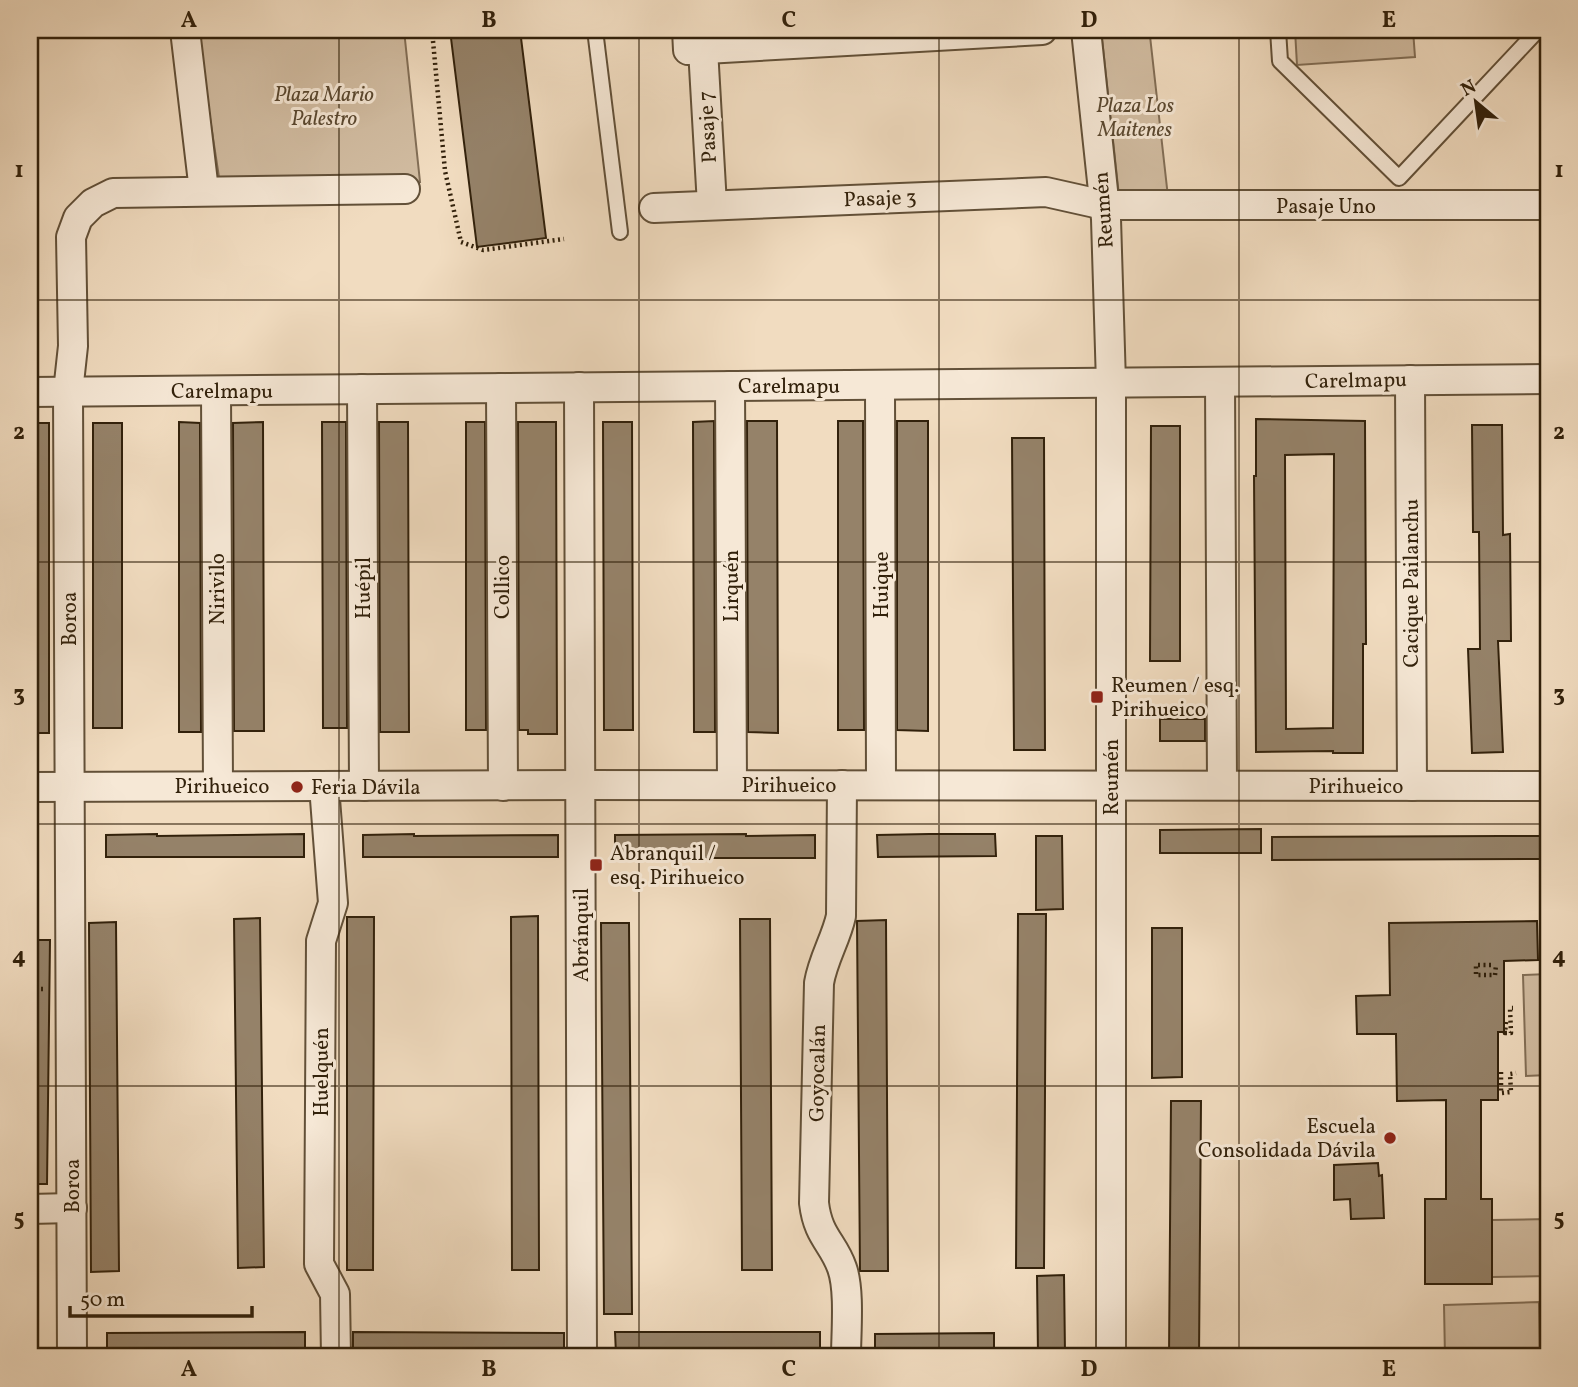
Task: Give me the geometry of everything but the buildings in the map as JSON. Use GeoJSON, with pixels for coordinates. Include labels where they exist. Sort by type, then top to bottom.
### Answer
{"type":"FeatureCollection","features":[{"type":"Feature","properties":{"kind":"street"},"geometry":{"type":"LineString","coordinates":[[185,30],[204,191]]}},
{"type":"Feature","properties":{"kind":"street"},"geometry":{"type":"LineString","coordinates":[[693,43],[1042,30]]}},
{"type":"Feature","properties":{"kind":"street","name":"Reumén"},"geometry":{"type":"LineString","coordinates":[[1086,30],[1104,205],[1111,383],[1111,1357]]}},
{"type":"Feature","properties":{"kind":"street","name":"Pasaje 7"},"geometry":{"type":"LineString","coordinates":[[693,43],[712,205]]}},
{"type":"Feature","properties":{"kind":"street","name":"Boroa"},"geometry":{"type":"LineString","coordinates":[[72,1357],[68,392],[73,346],[71,237],[78,218],[93,203],[113,193],[405,189]]}},
{"type":"Feature","properties":{"kind":"street","name":"Pasaje 3"},"geometry":{"type":"LineString","coordinates":[[654,208],[1046,192],[1104,205]]}},
{"type":"Feature","properties":{"kind":"street","name":"Pasaje Uno"},"geometry":{"type":"LineString","coordinates":[[1104,205],[1548,205]]}},
{"type":"Feature","properties":{"kind":"street","name":"Carelmapu"},"geometry":{"type":"LineString","coordinates":[[30,392],[1548,379]]}},
{"type":"Feature","properties":{"kind":"street","name":"Cacique Pailanchu"},"geometry":{"type":"LineString","coordinates":[[1410,380],[1412,786]]}},
{"type":"Feature","properties":{"kind":"street"},"geometry":{"type":"LineString","coordinates":[[1220,382],[1222,785]]}},
{"type":"Feature","properties":{"kind":"street","name":"Huique"},"geometry":{"type":"LineString","coordinates":[[880,385],[881,785]]}},
{"type":"Feature","properties":{"kind":"street","name":"Lirquén"},"geometry":{"type":"LineString","coordinates":[[730,386],[732,785]]}},
{"type":"Feature","properties":{"kind":"street","name":"Abránquil"},"geometry":{"type":"LineString","coordinates":[[579,387],[582,1357]]}},
{"type":"Feature","properties":{"kind":"street","name":"Collico"},"geometry":{"type":"LineString","coordinates":[[501,388],[503,786]]}},
{"type":"Feature","properties":{"kind":"street","name":"Huépil"},"geometry":{"type":"LineString","coordinates":[[362,389],[364,786]]}},
{"type":"Feature","properties":{"kind":"street","name":"Nirivilo"},"geometry":{"type":"LineString","coordinates":[[216,391],[218,786]]}},
{"type":"Feature","properties":{"kind":"street","name":"Goyocalán"},"geometry":{"type":"LineString","coordinates":[[842,785],[841,916],[838,932],[825,959],[819,982],[814,1203],[818,1224],[838,1259],[844,1277],[846,1357]]}},
{"type":"Feature","properties":{"kind":"street","name":"Huelquén"},"geometry":{"type":"LineString","coordinates":[[324,786],[333,903],[321,941],[319,1264],[335,1294],[336,1357]]}},
{"type":"Feature","properties":{"kind":"street","name":"Pirihueico"},"geometry":{"type":"LineString","coordinates":[[30,787],[1548,786]]}},
{"type":"Feature","properties":{"kind":"street"},"geometry":{"type":"LineString","coordinates":[[30,1209],[72,1208]]}},
{"type":"Feature","properties":{"kind":"lane"},"geometry":{"type":"LineString","coordinates":[[595,30],[620,232]]}},
{"type":"Feature","properties":{"kind":"lane"},"geometry":{"type":"LineString","coordinates":[[1278,30],[1280,61],[1399,178],[1400,205]]}},
{"type":"Feature","properties":{"kind":"lane"},"geometry":{"type":"LineString","coordinates":[[1399,178],[1538,30]]}},
{"type":"Feature","properties":{"kind":"path"},"geometry":{"type":"LineString","coordinates":[[432,30],[445,171],[461,242],[483,250],[564,239]]}},
{"type":"Feature","properties":{"kind":"path"},"geometry":{"type":"LineString","coordinates":[[1506,1022],[1506,1033],[1511,1033],[1510,1008],[1513,1008]]}},
{"type":"Feature","properties":{"kind":"path"},"geometry":{"type":"LineString","coordinates":[[1501,1072],[1501,1093],[1511,1092],[1510,1074],[1516,1073]]}},
{"type":"Feature","properties":{"kind":"green space","name":"Plaza Mario Palestro"},"geometry":{"type":"Polygon","coordinates":[[[233,30],[404,30],[420,182],[220,184],[197,33],[233,30]]]}},
{"type":"Feature","properties":{"kind":"green space"},"geometry":{"type":"Polygon","coordinates":[[[1295,30],[1413,30],[1415,57],[1297,65],[1295,30]]]}},
{"type":"Feature","properties":{"kind":"green space","name":"Plaza Los Maitenes"},"geometry":{"type":"Polygon","coordinates":[[[1150,36],[1168,197],[1119,196],[1102,38],[1150,36]]]}},
{"type":"Feature","properties":{"kind":"green space"},"geometry":{"type":"Polygon","coordinates":[[[1548,974],[1548,1075],[1526,1076],[1523,975],[1548,974]]]}},
{"type":"Feature","properties":{"kind":"green space"},"geometry":{"type":"Polygon","coordinates":[[[1548,1219],[1548,1276],[1492,1277],[1492,1220],[1548,1219]]]}},
{"type":"Feature","properties":{"kind":"green space"},"geometry":{"type":"Polygon","coordinates":[[[1539,1302],[1540,1357],[1445,1357],[1444,1305],[1539,1302]]]}},
{"type":"Feature","properties":{"kind":"place","name":"Reumen / esq. Pirihueico"},"geometry":{"type":"Point","coordinates":[1097,697]}},
{"type":"Feature","properties":{"kind":"place","name":"Feria Dávila"},"geometry":{"type":"Point","coordinates":[297,787]}},
{"type":"Feature","properties":{"kind":"place","name":"Abranquil / esq. Pirihueico"},"geometry":{"type":"Point","coordinates":[596,865]}},
{"type":"Feature","properties":{"kind":"place","name":"Escuela Consolidada Dávila"},"geometry":{"type":"Point","coordinates":[1390,1138]}}]}
